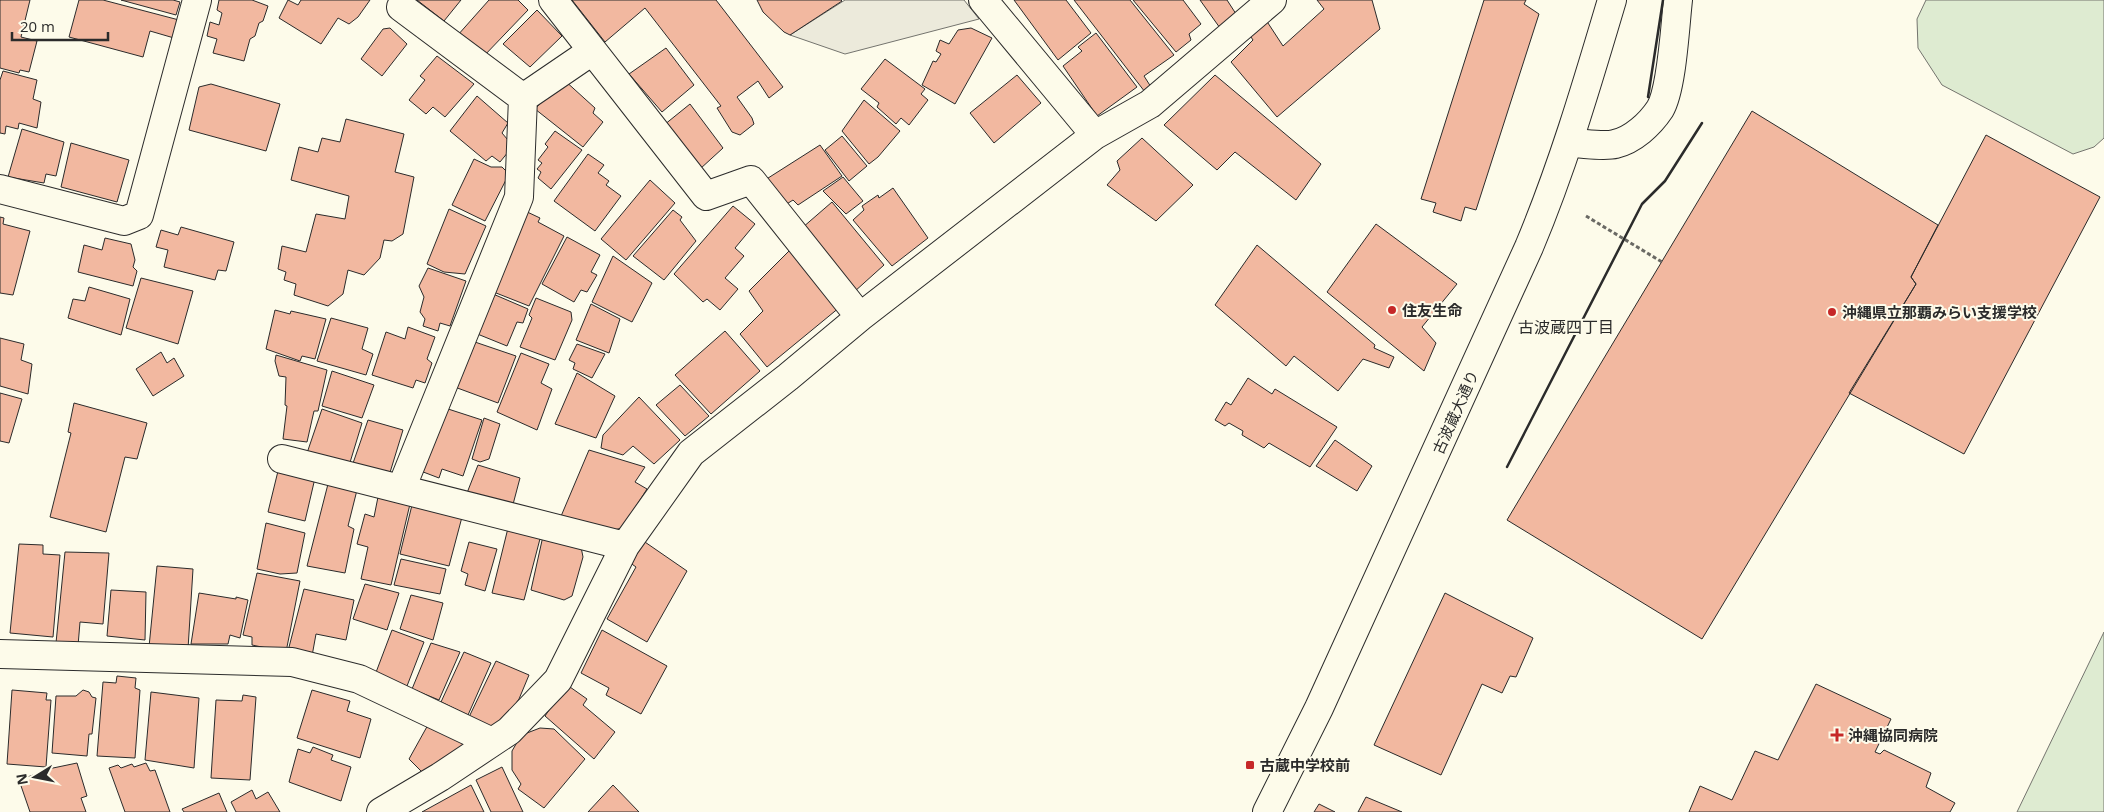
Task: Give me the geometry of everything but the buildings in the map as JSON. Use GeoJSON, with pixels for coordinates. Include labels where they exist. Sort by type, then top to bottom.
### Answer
{"type":"FeatureCollection","features":[{"type":"Feature","properties":{"kind":"main road"},"geometry":{"type":"LineString","coordinates":[[0,189],[124,221],[139,215],[197,0]]}},
{"type":"Feature","properties":{"kind":"main road"},"geometry":{"type":"LineString","coordinates":[[553,0],[706,196],[751,180],[860,317]]}},
{"type":"Feature","properties":{"kind":"main road"},"geometry":{"type":"LineString","coordinates":[[983,0],[1095,134]]}},
{"type":"Feature","properties":{"kind":"main road"},"geometry":{"type":"LineString","coordinates":[[381,812],[440,777],[509,732],[558,680],[625,546],[691,453],[788,377],[860,317],[1095,134],[1150,104],[1272,0]]}},
{"type":"Feature","properties":{"kind":"main road","name":"古波蔵大通り"},"geometry":{"type":"LineString","coordinates":[[1267,812],[1319,708],[1452,420],[1533,238],[1570,143],[1612,0]]}},
{"type":"Feature","properties":{"kind":"main road"},"geometry":{"type":"LineString","coordinates":[[1570,143],[1614,145],[1632,137],[1648,124],[1660,108],[1668,83],[1678,0]]}},
{"type":"Feature","properties":{"kind":"main road"},"geometry":{"type":"LineString","coordinates":[[401,7],[523,98]]}},
{"type":"Feature","properties":{"kind":"main road"},"geometry":{"type":"LineString","coordinates":[[523,98],[592,51]]}},
{"type":"Feature","properties":{"kind":"main road"},"geometry":{"type":"LineString","coordinates":[[401,489],[519,197],[523,98]]}},
{"type":"Feature","properties":{"kind":"main road"},"geometry":{"type":"LineString","coordinates":[[282,459],[625,546]]}},
{"type":"Feature","properties":{"kind":"main road"},"geometry":{"type":"LineString","coordinates":[[0,654],[292,662],[360,679],[492,742]]}},
{"type":"Feature","properties":{"kind":"path"},"geometry":{"type":"LineString","coordinates":[[1586,216],[1662,262]]}},
{"type":"Feature","properties":{"kind":"green space"},"geometry":{"type":"Polygon","coordinates":[[[1926,0],[2104,0],[2104,138],[2094,147],[2073,154],[1942,85],[1918,48],[1917,19],[1926,0]]]}},
{"type":"Feature","properties":{"kind":"green space"},"geometry":{"type":"Polygon","coordinates":[[[2104,632],[2104,812],[2017,812],[2104,632]]]}},
{"type":"Feature","properties":{"kind":"shaded area"},"geometry":{"type":"Polygon","coordinates":[[[845,0],[964,0],[979,19],[845,54],[790,35],[845,0]]]}},
{"type":"Feature","properties":{"kind":"wall"},"geometry":{"type":"LineString","coordinates":[[1648,97],[1663,0]]}},
{"type":"Feature","properties":{"kind":"wall"},"geometry":{"type":"LineString","coordinates":[[1507,467],[1642,204],[1665,181],[1702,123]]}},
{"type":"Feature","properties":{"kind":"place","name":"住友生命"},"geometry":{"type":"Point","coordinates":[1392,310]}},
{"type":"Feature","properties":{"kind":"place","name":"沖縄県立那覇みらい支援学校"},"geometry":{"type":"Point","coordinates":[1832,312]}},
{"type":"Feature","properties":{"kind":"place","name":"沖縄協同病院"},"geometry":{"type":"Point","coordinates":[1837,735]}},
{"type":"Feature","properties":{"kind":"place","name":"古蔵中学校前"},"geometry":{"type":"Point","coordinates":[1250,765]}},
{"type":"Feature","properties":{"kind":"district","name":"古波蔵四丁目"},"geometry":{"type":"Point","coordinates":[1566,327]}}]}
